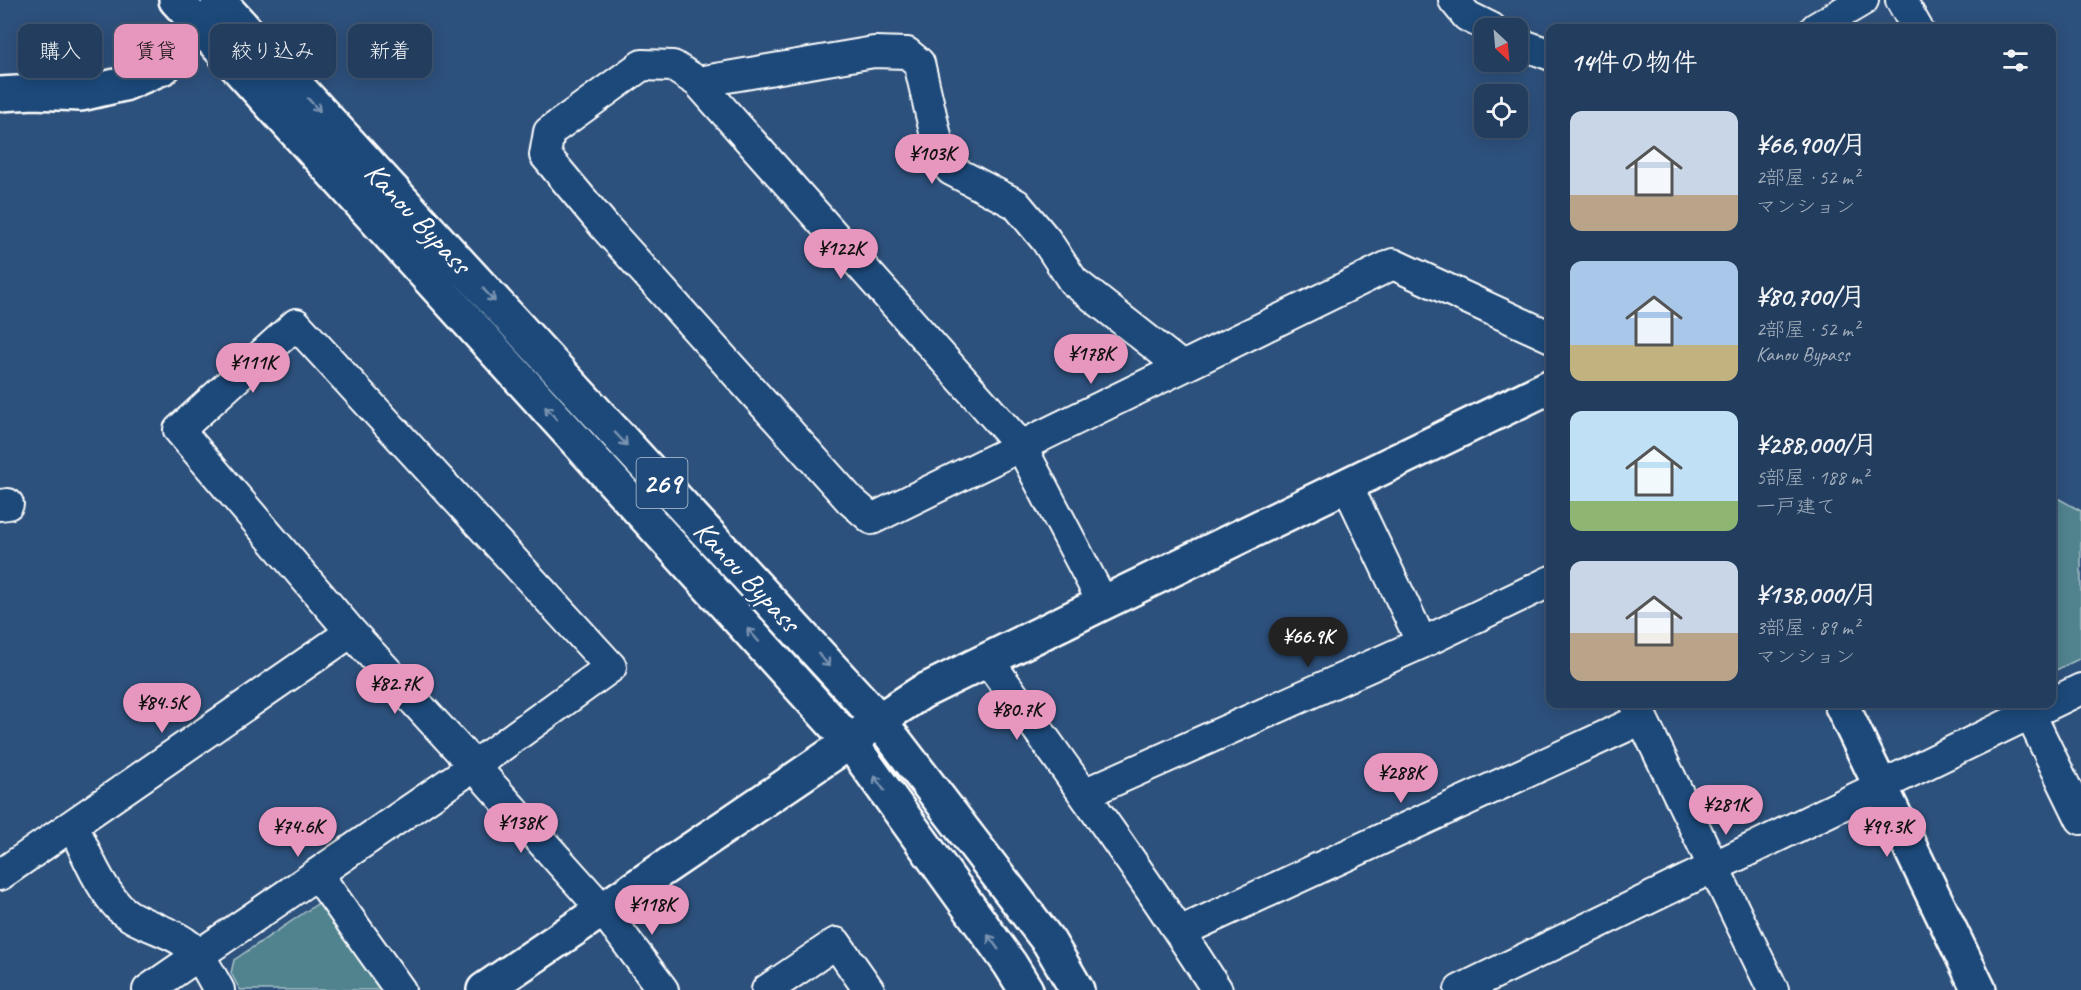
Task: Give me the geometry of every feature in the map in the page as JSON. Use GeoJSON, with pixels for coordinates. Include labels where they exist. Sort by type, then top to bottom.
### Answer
{"type":"FeatureCollection","features":[{"type":"Feature","properties":{"kind":"main road","name":"Kanou Bypass"},"geometry":{"type":"LineString","coordinates":[[176,0],[218,8],[879,720],[1049,942],[1077,990]]}},
{"type":"Feature","properties":{"kind":"main road","name":"Kanou Bypass"},"geometry":{"type":"LineString","coordinates":[[218,8],[850,742],[1010,964],[1026,990]]}},
{"type":"Feature","properties":{"kind":"main road"},"geometry":{"type":"LineString","coordinates":[[0,94],[34,92],[81,94],[124,84],[164,67],[218,8]]}},
{"type":"Feature","properties":{"kind":"main road"},"geometry":{"type":"LineString","coordinates":[[484,990],[922,693],[1546,388]]}},
{"type":"Feature","properties":{"kind":"main road"},"geometry":{"type":"LineString","coordinates":[[1843,708],[1979,990]]}},
{"type":"Feature","properties":{"kind":"street"},"geometry":{"type":"LineString","coordinates":[[1454,0],[1467,16],[1474,20]]}},
{"type":"Feature","properties":{"kind":"street"},"geometry":{"type":"LineString","coordinates":[[1823,24],[1863,0]]}},
{"type":"Feature","properties":{"kind":"street"},"geometry":{"type":"LineString","coordinates":[[1901,0],[1915,24]]}},
{"type":"Feature","properties":{"kind":"street"},"geometry":{"type":"LineString","coordinates":[[1528,47],[1546,53]]}},
{"type":"Feature","properties":{"kind":"street"},"geometry":{"type":"LineString","coordinates":[[698,82],[874,52],[907,53],[920,63],[941,158],[951,170],[1016,204],[1046,240],[1073,281],[1182,367]]}},
{"type":"Feature","properties":{"kind":"street"},"geometry":{"type":"LineString","coordinates":[[1103,603],[1021,446],[698,82],[673,66],[642,64],[549,132],[545,155],[605,227],[850,500],[872,519],[1021,446],[1182,367],[1393,264],[1546,335]]}},
{"type":"Feature","properties":{"kind":"street"},"geometry":{"type":"LineString","coordinates":[[148,990],[474,766],[611,667],[296,324],[179,430],[351,632],[474,766],[603,910],[663,990]]}},
{"type":"Feature","properties":{"kind":"street"},"geometry":{"type":"LineString","coordinates":[[1347,486],[1422,643]]}},
{"type":"Feature","properties":{"kind":"street"},"geometry":{"type":"LineString","coordinates":[[1084,794],[1422,643],[1546,583]]}},
{"type":"Feature","properties":{"kind":"street"},"geometry":{"type":"LineString","coordinates":[[0,875],[351,632]]}},
{"type":"Feature","properties":{"kind":"street"},"geometry":{"type":"LineString","coordinates":[[988,660],[1180,932],[1217,990]]}},
{"type":"Feature","properties":{"kind":"street"},"geometry":{"type":"LineString","coordinates":[[2056,699],[2081,689]]}},
{"type":"Feature","properties":{"kind":"street"},"geometry":{"type":"LineString","coordinates":[[1460,990],[1881,787],[2027,710],[2081,819]]}},
{"type":"Feature","properties":{"kind":"street"},"geometry":{"type":"LineString","coordinates":[[1180,932],[1638,711],[1773,990]]}},
{"type":"Feature","properties":{"kind":"street"},"geometry":{"type":"LineString","coordinates":[[73,825],[95,873],[116,904],[142,922],[183,941],[199,955],[219,990]]}},
{"type":"Feature","properties":{"kind":"street"},"geometry":{"type":"LineString","coordinates":[[317,874],[400,990]]}},
{"type":"Feature","properties":{"kind":"street"},"geometry":{"type":"LineString","coordinates":[[767,990],[836,943],[869,990]]}},
{"type":"Feature","properties":{"kind":"green space"},"geometry":{"type":"Polygon","coordinates":[[[2056,497],[2081,511],[2081,658],[2056,670],[2056,497]]]}},
{"type":"Feature","properties":{"kind":"green space"},"geometry":{"type":"Polygon","coordinates":[[[320,902],[380,990],[240,990],[231,973],[234,960],[320,902]]]}}]}
